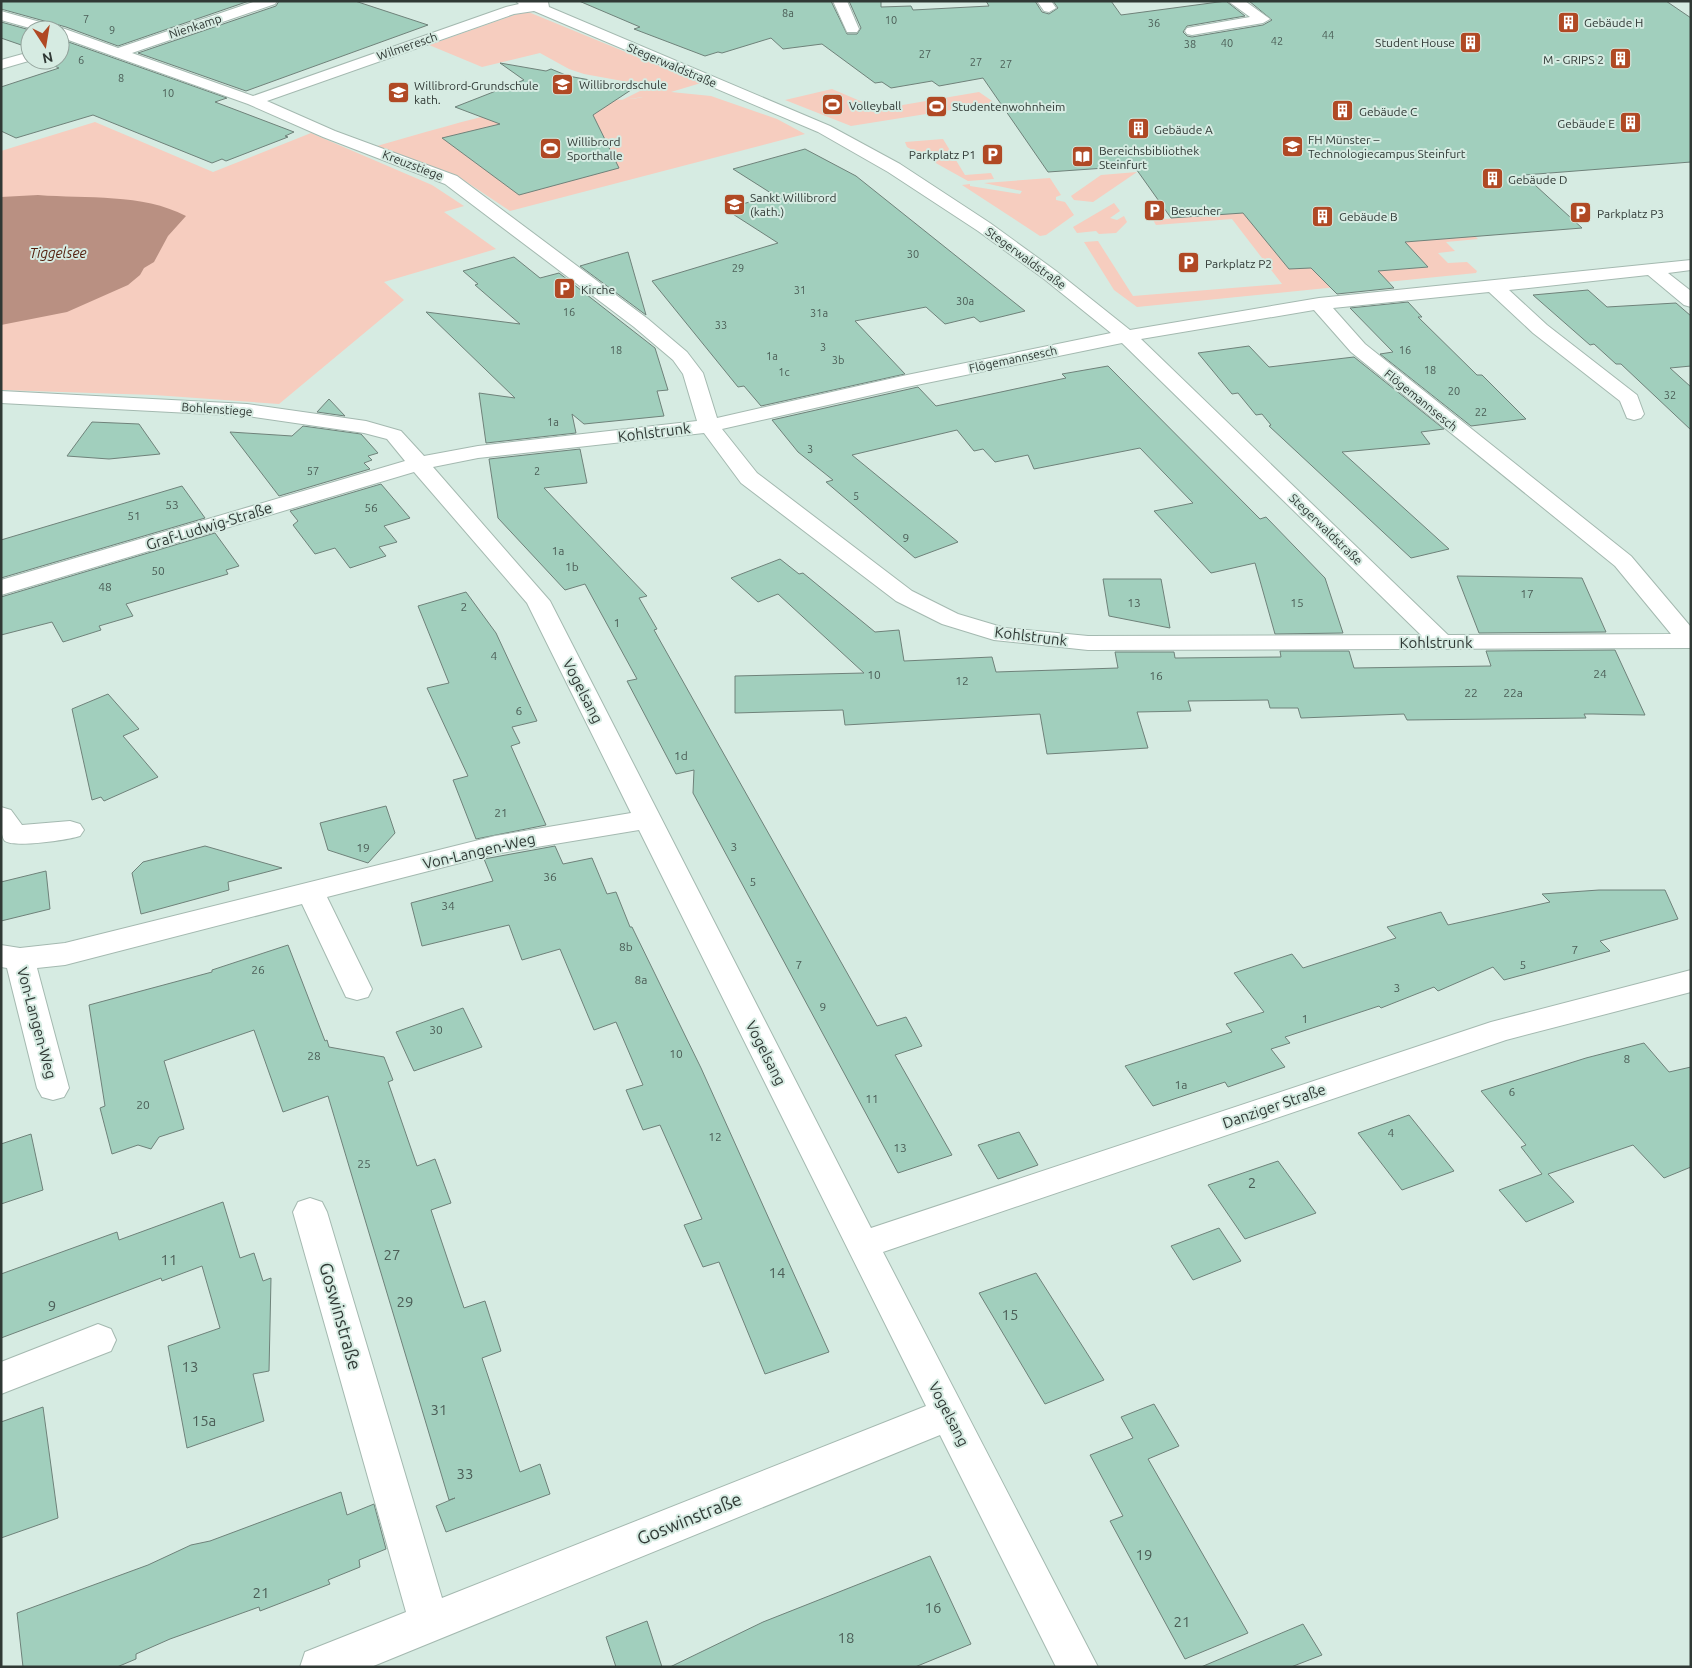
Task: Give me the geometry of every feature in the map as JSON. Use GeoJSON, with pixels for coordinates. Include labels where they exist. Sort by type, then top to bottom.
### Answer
{"type":"FeatureCollection","features":[{"type":"Feature","properties":{"kind":"street","name":"Nienkamp"},"geometry":{"type":"LineString","coordinates":[[119,52],[270,1]]}},
{"type":"Feature","properties":{"kind":"street","name":"Wilmeresch"},"geometry":{"type":"LineString","coordinates":[[253,101],[529,4],[563,1]]}},
{"type":"Feature","properties":{"kind":"street"},"geometry":{"type":"LineString","coordinates":[[840,1],[852,29]]}},
{"type":"Feature","properties":{"kind":"street"},"geometry":{"type":"LineString","coordinates":[[1192,31],[1263,19],[1236,1]]}},
{"type":"Feature","properties":{"kind":"street","name":"Stegerwaldstraße"},"geometry":{"type":"LineString","coordinates":[[529,4],[846,140],[942,198],[991,231],[1126,336],[1442,642]]}},
{"type":"Feature","properties":{"kind":"street"},"geometry":{"type":"LineString","coordinates":[[1,14],[20,20]]}},
{"type":"Feature","properties":{"kind":"street","name":"Kreuzstiege"},"geometry":{"type":"LineString","coordinates":[[70,35],[253,101],[329,134],[451,180],[640,323],[680,356],[693,373],[709,426]]}},
{"type":"Feature","properties":{"kind":"street"},"geometry":{"type":"LineString","coordinates":[[70,42],[82,38]]}},
{"type":"Feature","properties":{"kind":"street"},"geometry":{"type":"LineString","coordinates":[[1,66],[20,59]]}},
{"type":"Feature","properties":{"kind":"street","name":"Flögemannsesch"},"geometry":{"type":"LineString","coordinates":[[709,426],[907,381],[1126,336],[1319,304],[1691,265]]}},
{"type":"Feature","properties":{"kind":"street"},"geometry":{"type":"LineString","coordinates":[[1652,269],[1691,301]]}},
{"type":"Feature","properties":{"kind":"street"},"geometry":{"type":"LineString","coordinates":[[1493,285],[1540,330],[1630,399],[1634,414]]}},
{"type":"Feature","properties":{"kind":"street","name":"Flögemannsesch"},"geometry":{"type":"LineString","coordinates":[[1319,304],[1358,348],[1507,469]]}},
{"type":"Feature","properties":{"kind":"street","name":"Bohlenstiege"},"geometry":{"type":"LineString","coordinates":[[1,397],[247,410],[366,427],[394,435],[417,464]]}},
{"type":"Feature","properties":{"kind":"street","name":"Kohlstrunk"},"geometry":{"type":"LineString","coordinates":[[417,464],[478,452],[709,426],[749,478],[904,596],[950,619],[1003,635],[1088,643],[1690,641]]}},
{"type":"Feature","properties":{"kind":"street","name":"Graf-Ludwig-Straße"},"geometry":{"type":"LineString","coordinates":[[1,588],[417,464]]}},
{"type":"Feature","properties":{"kind":"street","name":"Vogelsang"},"geometry":{"type":"LineString","coordinates":[[417,464],[538,602],[649,818],[862,1245],[1078,1667]]}},
{"type":"Feature","properties":{"kind":"street","name":"Kohlstrunk"},"geometry":{"type":"LineString","coordinates":[[1507,469],[1623,561],[1690,641]]}},
{"type":"Feature","properties":{"kind":"street"},"geometry":{"type":"LineString","coordinates":[[1,816],[15,835],[70,830]]}},
{"type":"Feature","properties":{"kind":"street","name":"Von-Langen-Weg"},"geometry":{"type":"LineString","coordinates":[[54,1088],[11,957],[66,954],[495,845],[649,818]]}},
{"type":"Feature","properties":{"kind":"street"},"geometry":{"type":"LineString","coordinates":[[312,893],[357,989]]}},
{"type":"Feature","properties":{"kind":"street","name":"Danziger Straße"},"geometry":{"type":"LineString","coordinates":[[862,1245],[1502,1030],[1691,981]]}},
{"type":"Feature","properties":{"kind":"street","name":"Goswinstraße"},"geometry":{"type":"LineString","coordinates":[[310,1212],[430,1623]]}},
{"type":"Feature","properties":{"kind":"street"},"geometry":{"type":"LineString","coordinates":[[1,1378],[98,1340]]}},
{"type":"Feature","properties":{"kind":"street","name":"Goswinstraße"},"geometry":{"type":"LineString","coordinates":[[320,1667],[949,1414]]}},
{"type":"Feature","properties":{"kind":"shaded area"},"geometry":{"type":"Polygon","coordinates":[[[526,11],[701,83],[671,92],[711,96],[777,119],[805,134],[510,211],[459,177],[377,146],[516,109],[573,100],[623,100],[650,86],[584,74],[569,69],[540,53],[482,67],[429,45],[526,11]]]}},
{"type":"Feature","properties":{"kind":"shaded area"},"geometry":{"type":"Polygon","coordinates":[[[832,89],[879,109],[979,92],[995,103],[851,126],[785,100],[832,89]]]}},
{"type":"Feature","properties":{"kind":"shaded area"},"geometry":{"type":"Polygon","coordinates":[[[95,122],[213,172],[311,133],[432,185],[464,206],[444,212],[496,249],[384,282],[404,300],[279,404],[154,395],[1,390],[1,151],[95,122]]]}},
{"type":"Feature","properties":{"kind":"shaded area"},"geometry":{"type":"Polygon","coordinates":[[[943,139],[965,175],[991,173],[994,179],[968,181],[907,147],[905,142],[943,139]]]}},
{"type":"Feature","properties":{"kind":"shaded area"},"geometry":{"type":"Polygon","coordinates":[[[1137,172],[1093,202],[1074,200],[1071,196],[1101,175],[1137,172]]]}},
{"type":"Feature","properties":{"kind":"shaded area"},"geometry":{"type":"Polygon","coordinates":[[[1050,178],[1061,195],[1056,197],[1056,200],[1065,202],[1074,215],[1046,235],[1040,236],[962,185],[970,184],[970,186],[1020,194],[1022,191],[984,183],[1050,178]]]}},
{"type":"Feature","properties":{"kind":"shaded area"},"geometry":{"type":"Polygon","coordinates":[[[1114,203],[1120,211],[1110,218],[1117,220],[1124,216],[1127,222],[1116,233],[1099,234],[1096,231],[1077,233],[1073,227],[1114,203]]]}},
{"type":"Feature","properties":{"kind":"shaded area"},"geometry":{"type":"Polygon","coordinates":[[[1261,211],[1275,252],[1289,269],[1382,262],[1390,270],[1428,267],[1383,218],[1451,213],[1478,239],[1446,242],[1455,251],[1438,253],[1448,263],[1467,262],[1477,271],[1476,273],[1137,307],[1114,290],[1084,242],[1098,241],[1133,296],[1282,284],[1232,219],[1156,225],[1153,220],[1261,211]]]}},
{"type":"Feature","properties":{"kind":"water","name":"Tiggelsee"},"geometry":{"type":"Polygon","coordinates":[[[38,195],[133,200],[169,209],[186,216],[168,236],[154,262],[144,268],[140,275],[128,285],[67,312],[1,325],[1,197],[38,195]]]}},
{"type":"Feature","properties":{"kind":"building"},"geometry":{"type":"Polygon","coordinates":[[[1,1],[249,1],[118,46],[70,28],[70,20],[41,20],[1,9],[1,1]]]}},
{"type":"Feature","properties":{"kind":"building"},"geometry":{"type":"Polygon","coordinates":[[[279,1],[355,1],[428,25],[246,91],[138,53],[276,6],[279,1]]]}},
{"type":"Feature","properties":{"kind":"building","name":"FH Münster – Technologiecampus Steinfurt"},"geometry":{"type":"Polygon","coordinates":[[[579,1],[831,1],[847,34],[857,34],[861,28],[849,1],[881,1],[881,7],[911,6],[913,10],[989,6],[986,1],[1035,1],[1042,12],[1049,14],[1058,8],[1053,1],[1111,1],[1121,15],[1226,1],[1245,16],[1187,26],[1183,32],[1187,36],[1192,37],[1263,25],[1272,20],[1249,1],[1666,1],[1691,18],[1691,162],[1524,175],[1582,228],[1405,242],[1428,267],[1378,271],[1394,288],[1337,294],[1311,268],[1289,269],[1243,213],[1171,218],[1134,166],[1048,172],[983,78],[939,86],[932,81],[891,88],[882,82],[875,83],[822,44],[783,49],[771,38],[722,53],[718,52],[705,56],[634,29],[640,27],[579,1]]]}},
{"type":"Feature","properties":{"kind":"building"},"geometry":{"type":"Polygon","coordinates":[[[1,22],[20,27],[20,45],[1,38],[1,22]]]}},
{"type":"Feature","properties":{"kind":"building"},"geometry":{"type":"Polygon","coordinates":[[[70,43],[227,98],[215,102],[294,132],[285,136],[288,137],[226,161],[222,159],[212,163],[93,115],[16,138],[1,131],[1,87],[53,70],[70,70],[70,43]]]}},
{"type":"Feature","properties":{"kind":"building","name":"Willibrord Sporthalle"},"geometry":{"type":"Polygon","coordinates":[[[500,63],[546,71],[551,69],[568,76],[634,88],[593,115],[619,168],[519,195],[442,138],[500,124],[455,107],[524,80],[500,63]]]}},
{"type":"Feature","properties":{"kind":"building"},"geometry":{"type":"Polygon","coordinates":[[[805,149],[856,176],[1025,311],[980,322],[974,317],[945,324],[926,307],[855,321],[905,374],[761,406],[744,386],[738,387],[652,281],[778,243],[725,209],[774,195],[733,169],[805,149]]]}},
{"type":"Feature","properties":{"kind":"building"},"geometry":{"type":"Polygon","coordinates":[[[628,252],[646,315],[580,266],[628,252]]]}},
{"type":"Feature","properties":{"kind":"building"},"geometry":{"type":"Polygon","coordinates":[[[514,257],[540,278],[559,273],[655,348],[668,390],[657,391],[664,416],[584,424],[572,414],[576,433],[486,443],[479,393],[515,398],[426,312],[520,324],[475,285],[478,284],[463,271],[514,257]]]}},
{"type":"Feature","properties":{"kind":"building"},"geometry":{"type":"Polygon","coordinates":[[[1588,290],[1607,307],[1676,303],[1691,316],[1691,366],[1670,368],[1691,387],[1691,430],[1621,364],[1616,364],[1594,344],[1590,345],[1533,295],[1588,290]]]}},
{"type":"Feature","properties":{"kind":"building"},"geometry":{"type":"Polygon","coordinates":[[[1408,302],[1422,317],[1418,317],[1477,375],[1482,375],[1526,419],[1471,426],[1380,354],[1393,352],[1350,308],[1408,302]]]}},
{"type":"Feature","properties":{"kind":"building"},"geometry":{"type":"Polygon","coordinates":[[[1249,346],[1269,367],[1354,357],[1444,429],[1421,432],[1430,444],[1342,452],[1449,549],[1411,558],[1269,426],[1271,425],[1262,414],[1256,415],[1238,393],[1232,394],[1198,353],[1249,346]]]}},
{"type":"Feature","properties":{"kind":"building"},"geometry":{"type":"Polygon","coordinates":[[[1108,366],[1260,519],[1266,517],[1325,578],[1343,633],[1275,634],[1255,563],[1211,573],[1154,511],[1193,503],[1140,448],[1034,469],[1028,455],[995,462],[983,449],[974,451],[957,430],[852,455],[958,542],[915,558],[826,482],[833,480],[798,452],[772,420],[918,387],[936,406],[1066,378],[1062,374],[1108,366]]]}},
{"type":"Feature","properties":{"kind":"building"},"geometry":{"type":"Polygon","coordinates":[[[329,399],[345,416],[317,412],[329,399]]]}},
{"type":"Feature","properties":{"kind":"building"},"geometry":{"type":"Polygon","coordinates":[[[92,422],[139,424],[160,454],[109,459],[67,456],[92,422]]]}},
{"type":"Feature","properties":{"kind":"building"},"geometry":{"type":"Polygon","coordinates":[[[303,426],[361,434],[378,453],[368,456],[372,460],[364,463],[370,469],[279,496],[230,432],[292,436],[303,426]]]}},
{"type":"Feature","properties":{"kind":"building"},"geometry":{"type":"Polygon","coordinates":[[[580,449],[587,483],[544,488],[647,596],[639,598],[657,629],[654,630],[877,1026],[906,1017],[922,1046],[895,1055],[952,1155],[898,1173],[693,793],[694,770],[676,774],[627,681],[637,679],[585,584],[565,590],[498,518],[489,459],[580,449]]]}},
{"type":"Feature","properties":{"kind":"building"},"geometry":{"type":"Polygon","coordinates":[[[381,484],[410,518],[384,526],[397,542],[379,547],[386,556],[350,568],[335,548],[315,554],[293,525],[298,521],[290,511],[381,484]]]}},
{"type":"Feature","properties":{"kind":"building"},"geometry":{"type":"Polygon","coordinates":[[[182,486],[205,518],[1,578],[1,540],[182,486]]]}},
{"type":"Feature","properties":{"kind":"building"},"geometry":{"type":"Polygon","coordinates":[[[215,533],[239,566],[226,570],[228,574],[126,604],[133,616],[99,626],[101,630],[63,642],[52,622],[1,635],[1,597],[215,533]]]}},
{"type":"Feature","properties":{"kind":"building"},"geometry":{"type":"Polygon","coordinates":[[[780,559],[799,574],[803,573],[875,632],[899,630],[904,661],[992,657],[996,672],[1118,668],[1115,652],[1174,652],[1175,658],[1281,657],[1280,651],[1349,651],[1354,668],[1491,666],[1486,651],[1615,650],[1645,715],[1584,714],[1586,718],[1407,720],[1404,714],[1301,718],[1298,708],[1270,708],[1268,700],[1188,701],[1191,711],[1137,712],[1148,748],[1047,754],[1040,714],[845,725],[843,710],[735,713],[735,676],[864,673],[778,594],[758,602],[731,578],[780,559]]]}},
{"type":"Feature","properties":{"kind":"building"},"geometry":{"type":"Polygon","coordinates":[[[1457,576],[1582,578],[1606,632],[1479,633],[1457,576]]]}},
{"type":"Feature","properties":{"kind":"building"},"geometry":{"type":"Polygon","coordinates":[[[1103,579],[1161,579],[1170,628],[1109,616],[1103,579]]]}},
{"type":"Feature","properties":{"kind":"building"},"geometry":{"type":"Polygon","coordinates":[[[466,592],[496,633],[537,721],[512,727],[520,743],[511,746],[546,825],[476,839],[453,780],[468,776],[427,688],[449,683],[418,606],[466,592]]]}},
{"type":"Feature","properties":{"kind":"building"},"geometry":{"type":"Polygon","coordinates":[[[108,694],[139,729],[123,736],[158,777],[104,801],[101,797],[92,800],[72,709],[108,694]]]}},
{"type":"Feature","properties":{"kind":"building"},"geometry":{"type":"Polygon","coordinates":[[[386,806],[395,833],[368,863],[328,850],[320,823],[386,806]]]}},
{"type":"Feature","properties":{"kind":"building"},"geometry":{"type":"Polygon","coordinates":[[[205,846],[282,868],[228,882],[229,890],[141,914],[132,873],[143,862],[205,846]]]}},
{"type":"Feature","properties":{"kind":"building"},"geometry":{"type":"Polygon","coordinates":[[[555,846],[563,864],[592,858],[607,894],[616,892],[630,927],[632,927],[701,1068],[829,1352],[765,1374],[719,1262],[703,1267],[684,1225],[702,1219],[660,1125],[643,1130],[626,1090],[643,1085],[616,1022],[594,1030],[560,949],[522,960],[509,925],[422,946],[411,903],[493,881],[484,859],[555,846]]]}},
{"type":"Feature","properties":{"kind":"building"},"geometry":{"type":"Polygon","coordinates":[[[46,871],[50,909],[1,921],[1,882],[46,871]]]}},
{"type":"Feature","properties":{"kind":"building"},"geometry":{"type":"Polygon","coordinates":[[[1599,890],[1665,890],[1678,919],[1600,941],[1610,951],[1504,980],[1493,967],[1438,991],[1434,987],[1381,1008],[1379,1006],[1285,1037],[1290,1043],[1271,1049],[1285,1067],[1228,1087],[1225,1082],[1153,1106],[1125,1066],[1232,1032],[1226,1024],[1264,1012],[1234,973],[1292,954],[1303,968],[1396,938],[1387,927],[1441,912],[1448,925],[1550,902],[1542,894],[1599,890]]]}},
{"type":"Feature","properties":{"kind":"building"},"geometry":{"type":"Polygon","coordinates":[[[288,945],[329,1047],[384,1057],[393,1080],[388,1082],[417,1166],[435,1159],[451,1203],[431,1210],[464,1308],[485,1301],[501,1351],[482,1358],[520,1472],[540,1464],[550,1494],[446,1532],[436,1506],[455,1498],[449,1500],[328,1096],[283,1112],[254,1030],[164,1061],[184,1129],[159,1137],[151,1149],[138,1145],[112,1154],[100,1108],[105,1106],[89,1005],[212,972],[212,970],[288,945]]]}},
{"type":"Feature","properties":{"kind":"building"},"geometry":{"type":"Polygon","coordinates":[[[463,1008],[482,1047],[414,1071],[396,1032],[463,1008]]]}},
{"type":"Feature","properties":{"kind":"building"},"geometry":{"type":"Polygon","coordinates":[[[1644,1043],[1669,1072],[1691,1067],[1691,1167],[1664,1178],[1633,1145],[1548,1174],[1574,1202],[1526,1222],[1499,1190],[1542,1174],[1521,1147],[1526,1145],[1481,1091],[1586,1058],[1644,1043]]]}},
{"type":"Feature","properties":{"kind":"building"},"geometry":{"type":"Polygon","coordinates":[[[1409,1115],[1454,1171],[1402,1190],[1358,1133],[1409,1115]]]}},
{"type":"Feature","properties":{"kind":"building"},"geometry":{"type":"Polygon","coordinates":[[[1019,1132],[1038,1165],[998,1179],[978,1145],[1019,1132]]]}},
{"type":"Feature","properties":{"kind":"building"},"geometry":{"type":"Polygon","coordinates":[[[31,1134],[43,1190],[1,1204],[1,1144],[31,1134]]]}},
{"type":"Feature","properties":{"kind":"building"},"geometry":{"type":"Polygon","coordinates":[[[1278,1161],[1316,1213],[1245,1239],[1208,1185],[1278,1161]]]}},
{"type":"Feature","properties":{"kind":"building"},"geometry":{"type":"Polygon","coordinates":[[[223,1202],[240,1258],[254,1253],[263,1281],[271,1278],[269,1371],[253,1374],[264,1421],[187,1448],[168,1346],[220,1328],[202,1266],[162,1281],[161,1278],[1,1338],[1,1274],[117,1232],[119,1240],[223,1202]]]}},
{"type":"Feature","properties":{"kind":"building"},"geometry":{"type":"Polygon","coordinates":[[[1219,1228],[1241,1261],[1193,1280],[1171,1246],[1219,1228]]]}},
{"type":"Feature","properties":{"kind":"building"},"geometry":{"type":"Polygon","coordinates":[[[1036,1273],[1104,1380],[1045,1404],[979,1293],[1036,1273]]]}},
{"type":"Feature","properties":{"kind":"building"},"geometry":{"type":"Polygon","coordinates":[[[1154,1404],[1179,1446],[1148,1459],[1248,1633],[1185,1659],[1110,1521],[1123,1516],[1090,1455],[1133,1438],[1121,1417],[1154,1404]]]}},
{"type":"Feature","properties":{"kind":"building"},"geometry":{"type":"Polygon","coordinates":[[[43,1407],[58,1518],[1,1538],[1,1422],[43,1407]]]}},
{"type":"Feature","properties":{"kind":"building"},"geometry":{"type":"Polygon","coordinates":[[[341,1492],[347,1515],[374,1504],[386,1549],[359,1560],[360,1567],[328,1580],[330,1584],[260,1611],[259,1607],[170,1639],[136,1654],[136,1659],[117,1667],[23,1667],[17,1613],[148,1565],[191,1545],[210,1541],[341,1492]]]}},
{"type":"Feature","properties":{"kind":"building"},"geometry":{"type":"Polygon","coordinates":[[[930,1556],[971,1644],[915,1667],[670,1667],[763,1622],[930,1556]]]}},
{"type":"Feature","properties":{"kind":"building"},"geometry":{"type":"Polygon","coordinates":[[[647,1621],[662,1667],[616,1667],[606,1637],[647,1621]]]}},
{"type":"Feature","properties":{"kind":"building"},"geometry":{"type":"Polygon","coordinates":[[[1303,1624],[1322,1655],[1291,1667],[1201,1667],[1303,1624]]]}},
{"type":"Feature","properties":{"kind":"place","name":"Gebäude H"},"geometry":{"type":"Point","coordinates":[1568,22]}},
{"type":"Feature","properties":{"kind":"place","name":"Student House"},"geometry":{"type":"Point","coordinates":[1471,42]}},
{"type":"Feature","properties":{"kind":"place","name":"M - GRIPS 2"},"geometry":{"type":"Point","coordinates":[1620,59]}},
{"type":"Feature","properties":{"kind":"place","name":"Willibrordschule"},"geometry":{"type":"Point","coordinates":[563,84]}},
{"type":"Feature","properties":{"kind":"place","name":"Willibrord-Grundschule kath."},"geometry":{"type":"Point","coordinates":[398,92]}},
{"type":"Feature","properties":{"kind":"place","name":"Volleyball"},"geometry":{"type":"Point","coordinates":[833,105]}},
{"type":"Feature","properties":{"kind":"place","name":"Studentenwohnheim"},"geometry":{"type":"Point","coordinates":[936,106]}},
{"type":"Feature","properties":{"kind":"place","name":"Gebäude C"},"geometry":{"type":"Point","coordinates":[1343,111]}},
{"type":"Feature","properties":{"kind":"place","name":"Gebäude E"},"geometry":{"type":"Point","coordinates":[1631,123]}},
{"type":"Feature","properties":{"kind":"place","name":"Gebäude A"},"geometry":{"type":"Point","coordinates":[1138,129]}},
{"type":"Feature","properties":{"kind":"place","name":"FH Münster – Technologiecampus Steinfurt"},"geometry":{"type":"Point","coordinates":[1292,146]}},
{"type":"Feature","properties":{"kind":"place","name":"Willibrord Sporthalle"},"geometry":{"type":"Point","coordinates":[551,148]}},
{"type":"Feature","properties":{"kind":"place","name":"Parkplatz P1"},"geometry":{"type":"Point","coordinates":[992,154]}},
{"type":"Feature","properties":{"kind":"place","name":"Bereichsbibliothek Steinfurt"},"geometry":{"type":"Point","coordinates":[1083,157]}},
{"type":"Feature","properties":{"kind":"place","name":"Gebäude D"},"geometry":{"type":"Point","coordinates":[1492,179]}},
{"type":"Feature","properties":{"kind":"place","name":"Sankt Willibrord (kath.)"},"geometry":{"type":"Point","coordinates":[734,204]}},
{"type":"Feature","properties":{"kind":"place","name":"Besucher"},"geometry":{"type":"Point","coordinates":[1155,210]}},
{"type":"Feature","properties":{"kind":"place","name":"Parkplatz P3"},"geometry":{"type":"Point","coordinates":[1581,213]}},
{"type":"Feature","properties":{"kind":"place","name":"Gebäude B"},"geometry":{"type":"Point","coordinates":[1323,216]}},
{"type":"Feature","properties":{"kind":"place","name":"Parkplatz P2"},"geometry":{"type":"Point","coordinates":[1189,263]}},
{"type":"Feature","properties":{"kind":"place","name":"Kirche"},"geometry":{"type":"Point","coordinates":[565,289]}}]}
